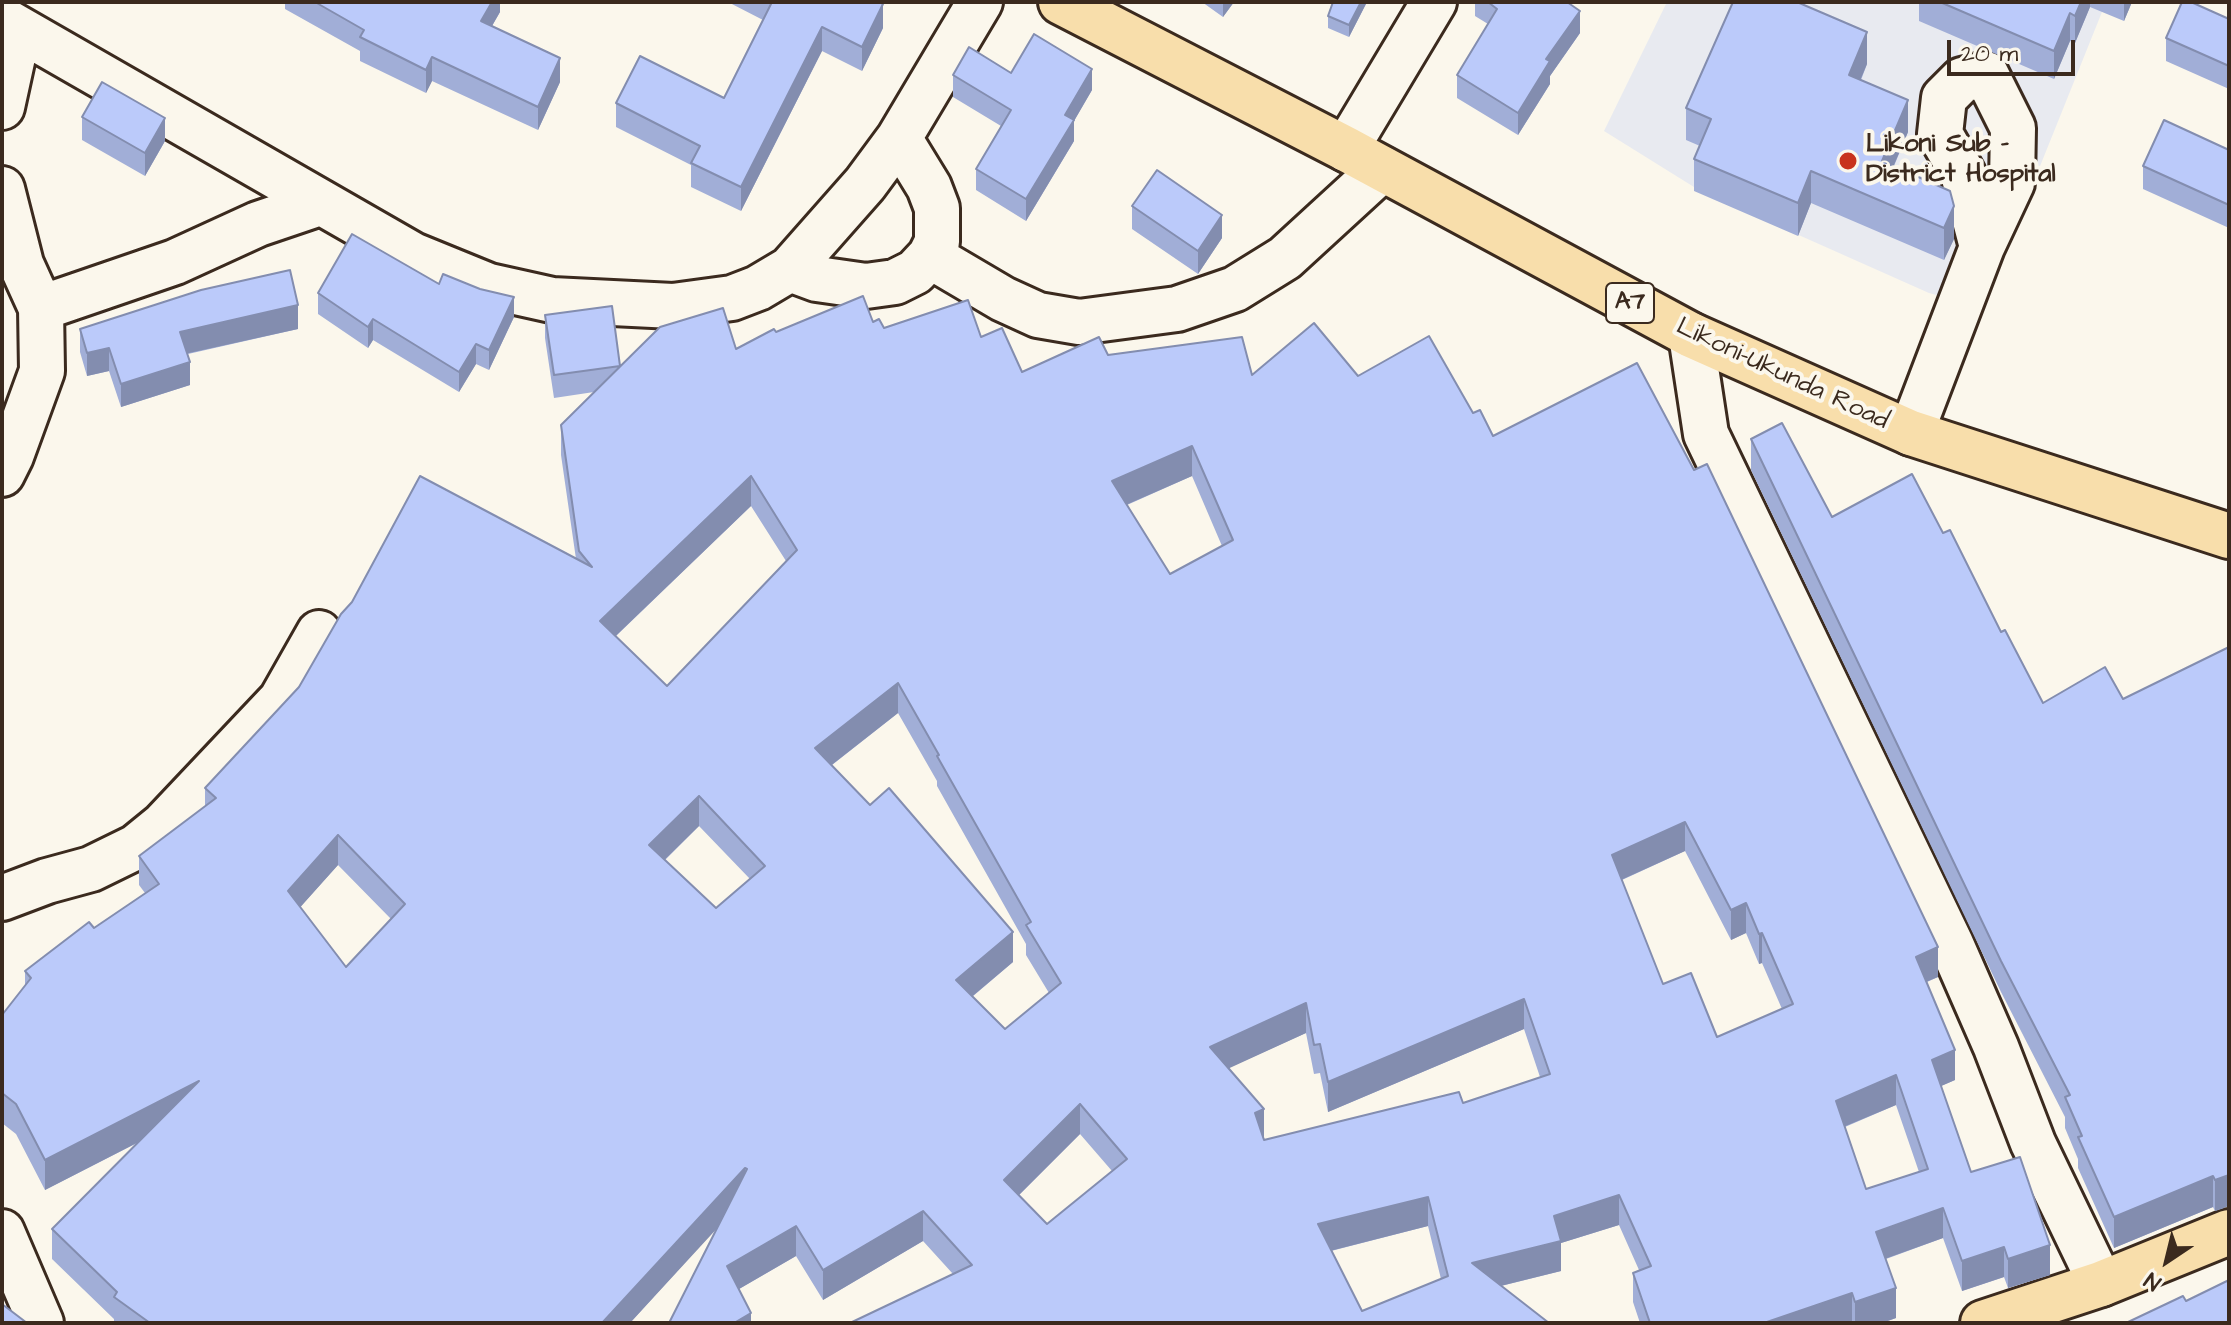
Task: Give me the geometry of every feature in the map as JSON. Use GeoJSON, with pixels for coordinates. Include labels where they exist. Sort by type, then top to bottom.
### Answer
{"type":"FeatureCollection","features":[{"type":"Feature","properties":{"kind":"highway","name":"Likoni-Ukunda Road"},"geometry":{"type":"LineString","coordinates":[[1061,2],[1364,159],[1691,335],[1911,433],[2229,536]]}},
{"type":"Feature","properties":{"kind":"highway"},"geometry":{"type":"LineString","coordinates":[[1983,1323],[2101,1284],[2229,1232]]}},
{"type":"Feature","properties":{"kind":"street"},"geometry":{"type":"LineString","coordinates":[[2,107],[10,24],[413,255],[489,286],[552,300],[673,306],[732,298],[758,288],[790,269],[865,184],[899,138],[980,2]]}},
{"type":"Feature","properties":{"kind":"street"},"geometry":{"type":"LineString","coordinates":[[930,256],[1003,299],[1038,315],[1079,322],[1177,309],[1235,289],[1285,258],[1364,159],[1434,2]]}},
{"type":"Feature","properties":{"kind":"street"},"geometry":{"type":"LineString","coordinates":[[790,269],[817,279],[866,286],[895,282],[915,272],[930,256],[937,242],[937,208],[929,187],[899,138]]}},
{"type":"Feature","properties":{"kind":"street"},"geometry":{"type":"LineString","coordinates":[[2,189],[21,264],[41,308],[42,371],[2,474]]}},
{"type":"Feature","properties":{"kind":"street"},"geometry":{"type":"LineString","coordinates":[[41,308],[175,262],[258,224],[320,203]]}},
{"type":"Feature","properties":{"kind":"street"},"geometry":{"type":"LineString","coordinates":[[1911,433],[1982,247]]}},
{"type":"Feature","properties":{"kind":"street"},"geometry":{"type":"LineString","coordinates":[[1691,335],[1706,434],[1951,944],[2033,1143],[2101,1284]]}},
{"type":"Feature","properties":{"kind":"street"},"geometry":{"type":"LineString","coordinates":[[2,898],[91,869],[136,847],[163,825],[281,700],[319,633]]}},
{"type":"Feature","properties":{"kind":"street"},"geometry":{"type":"LineString","coordinates":[[2,1232],[41,1323]]}},
{"type":"Feature","properties":{"kind":"shaded area","name":"Likoni Sub - District Hospital"},"geometry":{"type":"Polygon","coordinates":[[[1667,2],[2106,2],[1983,308],[1929,293],[1702,192],[1604,131],[1667,2]]]}},
{"type":"Feature","properties":{"kind":"building"},"geometry":{"type":"Polygon","coordinates":[[[315,2],[492,2],[481,21],[560,58],[538,107],[432,57],[426,70],[360,37],[364,30],[315,2]]]}},
{"type":"Feature","properties":{"kind":"building"},"geometry":{"type":"Polygon","coordinates":[[[772,2],[883,4],[862,47],[822,27],[741,187],[691,163],[700,146],[616,103],[640,56],[724,98],[772,2]]]}},
{"type":"Feature","properties":{"kind":"building"},"geometry":{"type":"Polygon","coordinates":[[[1333,2],[1361,2],[1349,25],[1328,16],[1333,2]]]}},
{"type":"Feature","properties":{"kind":"building"},"geometry":{"type":"Polygon","coordinates":[[[1488,2],[1567,2],[1580,11],[1546,59],[1550,61],[1518,113],[1457,75],[1497,9],[1488,2]]]}},
{"type":"Feature","properties":{"kind":"building"},"geometry":{"type":"Polygon","coordinates":[[[1733,2],[1797,2],[1867,32],[1849,75],[1908,100],[1882,161],[1950,191],[1954,206],[1944,228],[1811,171],[1798,203],[1694,159],[1711,119],[1686,108],[1733,2]]]}},
{"type":"Feature","properties":{"kind":"building"},"geometry":{"type":"Polygon","coordinates":[[[1940,2],[2081,2],[2075,16],[2070,13],[2054,51],[1940,2]]]}},
{"type":"Feature","properties":{"kind":"building"},"geometry":{"type":"Polygon","coordinates":[[[2182,2],[2191,2],[2229,19],[2229,66],[2166,38],[2182,2]]]}},
{"type":"Feature","properties":{"kind":"building"},"geometry":{"type":"Polygon","coordinates":[[[1034,34],[1092,69],[1065,115],[1074,120],[1026,199],[976,169],[1011,110],[953,75],[969,47],[1011,73],[1034,34]]]}},
{"type":"Feature","properties":{"kind":"building"},"geometry":{"type":"Polygon","coordinates":[[[102,82],[165,118],[145,153],[82,117],[102,82]]]}},
{"type":"Feature","properties":{"kind":"building"},"geometry":{"type":"Polygon","coordinates":[[[2164,120],[2229,150],[2229,205],[2143,166],[2164,120]]]}},
{"type":"Feature","properties":{"kind":"building"},"geometry":{"type":"Polygon","coordinates":[[[1157,170],[1222,215],[1198,251],[1132,206],[1157,170]]]}},
{"type":"Feature","properties":{"kind":"building"},"geometry":{"type":"Polygon","coordinates":[[[352,234],[439,284],[443,274],[480,289],[514,297],[489,350],[476,344],[459,372],[373,319],[368,327],[318,293],[352,234]]]}},
{"type":"Feature","properties":{"kind":"building"},"geometry":{"type":"Polygon","coordinates":[[[290,270],[298,305],[180,332],[190,362],[121,384],[109,348],[87,353],[80,329],[201,290],[290,270]]]}},
{"type":"Feature","properties":{"kind":"building"},"geometry":{"type":"Polygon","coordinates":[[[863,296],[873,322],[879,319],[884,328],[968,300],[981,337],[1002,328],[1022,372],[1099,337],[1108,355],[1242,337],[1252,375],[1314,323],[1358,376],[1429,336],[1473,413],[1480,410],[1493,436],[1637,363],[1694,470],[1707,464],[1938,947],[1916,957],[1955,1050],[1932,1060],[1971,1172],[2020,1157],[2050,1245],[2008,1259],[2004,1247],[1962,1261],[1943,1208],[1876,1232],[1896,1288],[1855,1302],[1852,1293],[1764,1323],[1650,1323],[1633,1273],[1651,1266],[1619,1195],[1554,1216],[1561,1241],[1472,1263],[1549,1323],[850,1323],[972,1265],[923,1211],[823,1270],[796,1226],[727,1266],[751,1313],[734,1323],[669,1323],[745,1168],[602,1323],[150,1323],[114,1297],[117,1292],[52,1229],[199,1081],[45,1160],[16,1104],[2,1093],[2,1015],[31,978],[25,971],[89,922],[94,928],[159,884],[139,856],[216,798],[205,788],[299,687],[341,614],[352,602],[420,476],[592,567],[579,551],[561,425],[660,327],[723,308],[736,349],[774,329],[776,332],[863,296]],[[1192,446],[1112,481],[1170,574],[1233,540],[1192,446]],[[751,476],[600,621],[667,686],[797,550],[751,476]],[[898,683],[815,748],[870,805],[889,788],[1013,932],[956,980],[1005,1029],[1061,983],[1026,925],[1031,922],[898,683]],[[699,796],[649,845],[716,908],[765,866],[699,796]],[[1685,822],[1612,855],[1663,984],[1691,973],[1717,1037],[1793,1004],[1746,903],[1731,910],[1685,822]],[[338,835],[288,891],[346,967],[405,904],[338,835]],[[1524,999],[1328,1082],[1320,1044],[1314,1045],[1306,1003],[1210,1047],[1264,1109],[1255,1113],[1264,1140],[1459,1092],[1463,1103],[1550,1074],[1524,999]],[[1896,1075],[1836,1101],[1866,1189],[1928,1169],[1896,1075]],[[1080,1104],[1004,1180],[1047,1224],[1127,1159],[1080,1104]],[[1428,1197],[1318,1224],[1362,1311],[1448,1276],[1428,1197]]]}},
{"type":"Feature","properties":{"kind":"building"},"geometry":{"type":"Polygon","coordinates":[[[612,306],[620,366],[554,375],[545,315],[612,306]]]}},
{"type":"Feature","properties":{"kind":"building"},"geometry":{"type":"Polygon","coordinates":[[[1782,423],[1832,517],[1912,474],[1943,533],[1950,530],[2001,632],[2005,630],[2043,703],[2105,667],[2123,699],[2229,647],[2229,1175],[2215,1180],[2213,1176],[2114,1217],[2078,1137],[2082,1136],[2065,1097],[2070,1095],[2001,961],[1751,439],[1782,423]]]}},
{"type":"Feature","properties":{"kind":"building"},"geometry":{"type":"Polygon","coordinates":[[[2229,1280],[2229,1323],[2126,1323],[2183,1296],[2186,1301],[2229,1280]]]}},
{"type":"Feature","properties":{"kind":"building"},"geometry":{"type":"Polygon","coordinates":[[[2,1304],[27,1323],[2,1323],[2,1304]]]}},
{"type":"Feature","properties":{"kind":"place","name":"Likoni Sub - District Hospital"},"geometry":{"type":"Point","coordinates":[1848,161]}}]}
